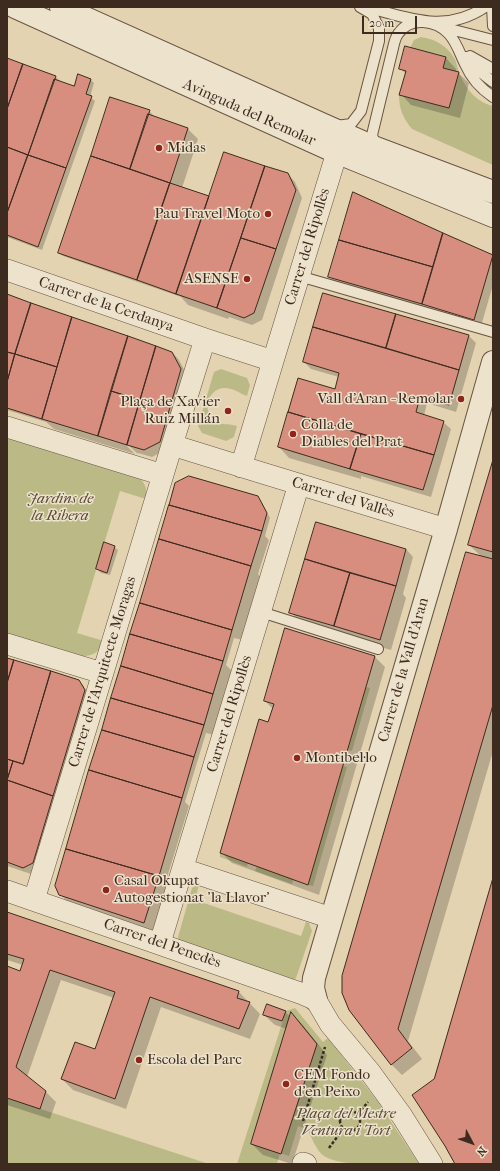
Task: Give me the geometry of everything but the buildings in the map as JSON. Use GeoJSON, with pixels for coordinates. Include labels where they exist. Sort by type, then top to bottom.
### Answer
{"type":"FeatureCollection","features":[{"type":"Feature","properties":{"kind":"street","name":"Avinguda del Remolar"},"geometry":{"type":"LineString","coordinates":[[15,7],[335,137],[376,148],[493,192]]}},
{"type":"Feature","properties":{"kind":"street","name":"Avinguda del Remolar"},"geometry":{"type":"LineString","coordinates":[[61,7],[335,137],[490,217]]}},
{"type":"Feature","properties":{"kind":"street","name":"Carrer del Ripollès"},"geometry":{"type":"LineString","coordinates":[[273,361],[299,276],[335,137]]}},
{"type":"Feature","properties":{"kind":"street","name":"Carrer de la Cerdanya"},"geometry":{"type":"LineString","coordinates":[[7,270],[205,339]]}},
{"type":"Feature","properties":{"kind":"street"},"geometry":{"type":"LineString","coordinates":[[205,339],[273,361],[241,466],[172,444],[205,339]]}},
{"type":"Feature","properties":{"kind":"street","name":"Carrer de la Vall d'Aran"},"geometry":{"type":"LineString","coordinates":[[316,1000],[313,988],[314,978],[446,529],[493,362]]}},
{"type":"Feature","properties":{"kind":"street"},"geometry":{"type":"LineString","coordinates":[[7,426],[163,475]]}},
{"type":"Feature","properties":{"kind":"street","name":"Carrer de l'Arquitecte Moragas"},"geometry":{"type":"LineString","coordinates":[[34,900],[172,444]]}},
{"type":"Feature","properties":{"kind":"street","name":"Carrer del Vallès"},"geometry":{"type":"LineString","coordinates":[[241,466],[446,529]]}},
{"type":"Feature","properties":{"kind":"street","name":"Carrer del Ripollès"},"geometry":{"type":"LineString","coordinates":[[160,943],[299,484]]}},
{"type":"Feature","properties":{"kind":"street"},"geometry":{"type":"LineString","coordinates":[[7,644],[102,673]]}},
{"type":"Feature","properties":{"kind":"street"},"geometry":{"type":"LineString","coordinates":[[183,869],[331,918]]}},
{"type":"Feature","properties":{"kind":"street","name":"Carrer del Penedès"},"geometry":{"type":"LineString","coordinates":[[7,891],[160,943],[316,1000]]}},
{"type":"Feature","properties":{"kind":"street"},"geometry":{"type":"LineString","coordinates":[[316,1000],[330,1024],[370,1072],[402,1116],[432,1164]]}},
{"type":"Feature","properties":{"kind":"lane"},"geometry":{"type":"LineString","coordinates":[[335,137],[341,126],[351,124],[361,111],[379,41],[379,28],[372,14],[360,7]]}},
{"type":"Feature","properties":{"kind":"lane"},"geometry":{"type":"LineString","coordinates":[[366,7],[401,11],[426,22],[493,40]]}},
{"type":"Feature","properties":{"kind":"lane"},"geometry":{"type":"LineString","coordinates":[[393,48],[397,34],[403,28],[414,22],[454,21],[474,14],[485,7]]}},
{"type":"Feature","properties":{"kind":"lane"},"geometry":{"type":"LineString","coordinates":[[492,7],[493,26]]}},
{"type":"Feature","properties":{"kind":"lane"},"geometry":{"type":"LineString","coordinates":[[376,148],[372,135],[401,11]]}},
{"type":"Feature","properties":{"kind":"lane"},"geometry":{"type":"LineString","coordinates":[[439,26],[449,34],[474,67],[493,82]]}},
{"type":"Feature","properties":{"kind":"lane"},"geometry":{"type":"LineString","coordinates":[[457,46],[469,56],[493,69]]}},
{"type":"Feature","properties":{"kind":"lane"},"geometry":{"type":"LineString","coordinates":[[457,46],[473,79],[493,97]]}},
{"type":"Feature","properties":{"kind":"lane"},"geometry":{"type":"LineString","coordinates":[[299,276],[493,332]]}},
{"type":"Feature","properties":{"kind":"lane"},"geometry":{"type":"LineString","coordinates":[[261,612],[378,649]]}},
{"type":"Feature","properties":{"kind":"path"},"geometry":{"type":"LineString","coordinates":[[303,1121],[324,1047],[327,1043]]}},
{"type":"Feature","properties":{"kind":"path"},"geometry":{"type":"LineString","coordinates":[[358,1114],[371,1098]]}},
{"type":"Feature","properties":{"kind":"path"},"geometry":{"type":"LineString","coordinates":[[347,1111],[353,1111],[358,1114],[360,1123],[358,1128],[354,1131],[348,1132],[343,1129],[340,1124],[342,1114],[347,1111]]}},
{"type":"Feature","properties":{"kind":"path"},"geometry":{"type":"LineString","coordinates":[[330,1148],[343,1129]]}},
{"type":"Feature","properties":{"kind":"green space"},"geometry":{"type":"Polygon","coordinates":[[[421,37],[431,39],[444,46],[451,53],[459,72],[443,68],[446,57],[410,48],[414,40],[421,37]]]}},
{"type":"Feature","properties":{"kind":"green space"},"geometry":{"type":"Polygon","coordinates":[[[459,72],[464,84],[476,98],[493,106],[493,165],[412,129],[402,113],[399,95],[449,108],[459,72]]]}},
{"type":"Feature","properties":{"kind":"green space"},"geometry":{"type":"Polygon","coordinates":[[[221,369],[247,378],[250,385],[247,396],[232,389],[223,388],[214,392],[210,396],[208,401],[208,411],[210,416],[219,423],[237,426],[234,437],[226,441],[202,433],[198,426],[214,372],[221,369]]]}},
{"type":"Feature","properties":{"kind":"green space","name":"Jardins de la Ribera"},"geometry":{"type":"Polygon","coordinates":[[[7,436],[138,477],[145,486],[146,499],[120,491],[77,633],[104,641],[101,648],[93,654],[83,656],[7,634],[7,436]]]}},
{"type":"Feature","properties":{"kind":"green space"},"geometry":{"type":"Polygon","coordinates":[[[366,687],[370,688],[352,751],[348,750],[366,687]]]}},
{"type":"Feature","properties":{"kind":"green space"},"geometry":{"type":"Polygon","coordinates":[[[343,766],[347,767],[313,886],[308,885],[343,766]]]}},
{"type":"Feature","properties":{"kind":"green space"},"geometry":{"type":"Polygon","coordinates":[[[220,853],[248,863],[247,867],[220,857],[220,853]]]}},
{"type":"Feature","properties":{"kind":"green space"},"geometry":{"type":"Polygon","coordinates":[[[257,866],[294,879],[292,884],[255,871],[257,866]]]}},
{"type":"Feature","properties":{"kind":"green space"},"geometry":{"type":"Polygon","coordinates":[[[199,885],[195,900],[301,936],[306,922],[309,923],[312,931],[296,978],[293,980],[179,941],[178,937],[192,888],[199,885]]]}},
{"type":"Feature","properties":{"kind":"green space","name":"Plaça del Mestre Ventura i Tort"},"geometry":{"type":"Polygon","coordinates":[[[295,1008],[323,1042],[328,1038],[378,1102],[419,1164],[356,1164],[333,1160],[321,1154],[314,1144],[307,1129],[298,1126],[289,1156],[280,1153],[277,1164],[237,1164],[286,1011],[295,1008]]]}},
{"type":"Feature","properties":{"kind":"green space"},"geometry":{"type":"Polygon","coordinates":[[[7,1098],[209,1164],[7,1164],[7,1098]]]}},
{"type":"Feature","properties":{"kind":"place","name":"Midas"},"geometry":{"type":"Point","coordinates":[159,148]}},
{"type":"Feature","properties":{"kind":"place","name":"Pau Travel Moto"},"geometry":{"type":"Point","coordinates":[268,214]}},
{"type":"Feature","properties":{"kind":"place","name":"ASENSE"},"geometry":{"type":"Point","coordinates":[247,279]}},
{"type":"Feature","properties":{"kind":"place","name":"Vall d'Aran - Remolar"},"geometry":{"type":"Point","coordinates":[461,399]}},
{"type":"Feature","properties":{"kind":"place","name":"Plaça de Xavier Ruiz Millán"},"geometry":{"type":"Point","coordinates":[228,411]}},
{"type":"Feature","properties":{"kind":"place","name":"Colla de Diables del Prat"},"geometry":{"type":"Point","coordinates":[293,434]}},
{"type":"Feature","properties":{"kind":"place","name":"Montibel·lo"},"geometry":{"type":"Point","coordinates":[297,758]}},
{"type":"Feature","properties":{"kind":"place","name":"Casal Okupat Autogestionat 'la Llavor'"},"geometry":{"type":"Point","coordinates":[106,890]}},
{"type":"Feature","properties":{"kind":"place","name":"Escola del Parc"},"geometry":{"type":"Point","coordinates":[139,1060]}},
{"type":"Feature","properties":{"kind":"place","name":"CEM Fondo d'en Peixo"},"geometry":{"type":"Point","coordinates":[286,1084]}}]}
